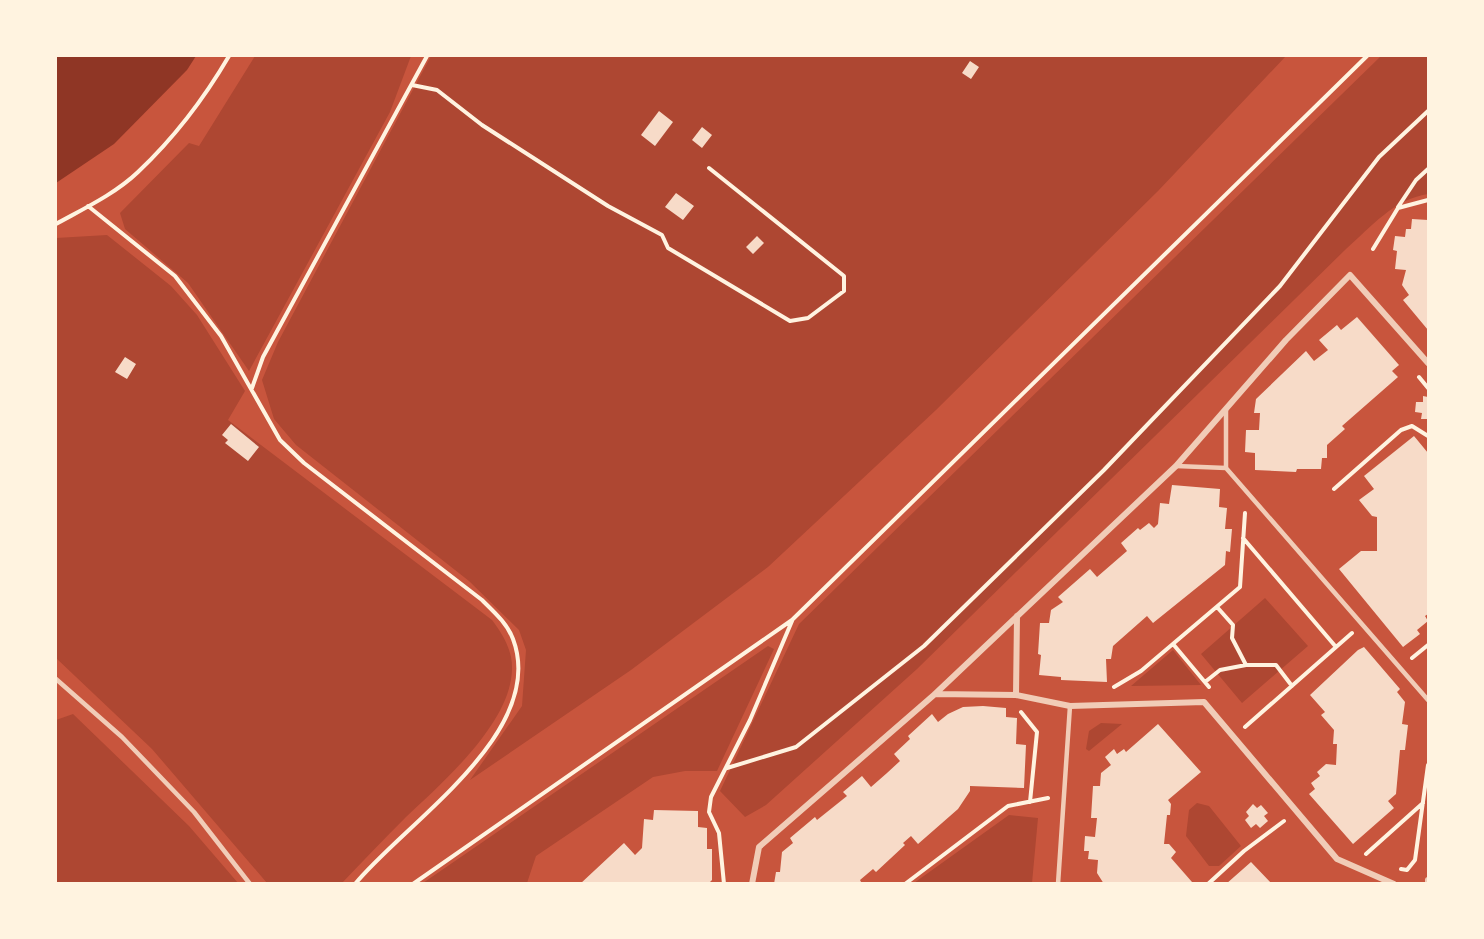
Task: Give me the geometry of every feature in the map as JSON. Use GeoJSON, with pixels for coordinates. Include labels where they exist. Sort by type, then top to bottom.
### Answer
{"type":"FeatureCollection","features":[{"type":"Feature","properties":{"kind":"street"},"geometry":{"type":"LineString","coordinates":[[752,884],[759,848],[935,694],[1176,466],[1286,340],[1350,275],[1428,363]]}},
{"type":"Feature","properties":{"kind":"street"},"geometry":{"type":"LineString","coordinates":[[1016,695],[1017,616]]}},
{"type":"Feature","properties":{"kind":"street"},"geometry":{"type":"LineString","coordinates":[[935,694],[1016,695],[1070,706],[1204,702],[1337,859],[1394,884]]}},
{"type":"Feature","properties":{"kind":"lane"},"geometry":{"type":"LineString","coordinates":[[1226,409],[1226,468],[1364,623],[1428,700]]}},
{"type":"Feature","properties":{"kind":"lane"},"geometry":{"type":"LineString","coordinates":[[1176,466],[1226,468]]}},
{"type":"Feature","properties":{"kind":"lane"},"geometry":{"type":"LineString","coordinates":[[56,679],[122,738],[186,804],[250,884]]}},
{"type":"Feature","properties":{"kind":"lane"},"geometry":{"type":"LineString","coordinates":[[1058,884],[1070,706]]}},
{"type":"Feature","properties":{"kind":"path"},"geometry":{"type":"LineString","coordinates":[[56,224],[88,206],[137,173],[174,134],[229,56]]}},
{"type":"Feature","properties":{"kind":"path"},"geometry":{"type":"LineString","coordinates":[[252,388],[263,357],[428,56]]}},
{"type":"Feature","properties":{"kind":"path"},"geometry":{"type":"LineString","coordinates":[[413,884],[792,620],[1367,56]]}},
{"type":"Feature","properties":{"kind":"path"},"geometry":{"type":"LineString","coordinates":[[411,85],[437,90],[502,138],[608,206],[662,235],[668,248],[790,321],[808,318],[844,291],[844,276],[837,269],[709,168]]}},
{"type":"Feature","properties":{"kind":"path"},"geometry":{"type":"LineString","coordinates":[[727,768],[796,747],[924,646],[1104,470],[1280,286],[1379,157],[1428,111]]}},
{"type":"Feature","properties":{"kind":"path"},"geometry":{"type":"LineString","coordinates":[[1373,249],[1416,180],[1428,169]]}},
{"type":"Feature","properties":{"kind":"path"},"geometry":{"type":"LineString","coordinates":[[1398,208],[1428,200]]}},
{"type":"Feature","properties":{"kind":"path"},"geometry":{"type":"LineString","coordinates":[[88,206],[175,276],[221,336],[280,440],[304,463],[482,600],[499,617],[513,637],[520,677],[509,712],[492,741],[470,768],[355,884]]}},
{"type":"Feature","properties":{"kind":"path"},"geometry":{"type":"LineString","coordinates":[[1334,489],[1401,430],[1412,426],[1428,436]]}},
{"type":"Feature","properties":{"kind":"path"},"geometry":{"type":"LineString","coordinates":[[1097,705],[1097,692],[1118,686],[1173,644],[1240,587],[1246,491]]}},
{"type":"Feature","properties":{"kind":"path"},"geometry":{"type":"LineString","coordinates":[[1243,538],[1336,647]]}},
{"type":"Feature","properties":{"kind":"path"},"geometry":{"type":"LineString","coordinates":[[1217,607],[1233,625],[1232,638],[1246,665]]}},
{"type":"Feature","properties":{"kind":"path"},"geometry":{"type":"LineString","coordinates":[[724,884],[719,833],[709,812],[711,797],[727,768],[792,620]]}},
{"type":"Feature","properties":{"kind":"path"},"geometry":{"type":"LineString","coordinates":[[1233,737],[1364,623]]}},
{"type":"Feature","properties":{"kind":"path"},"geometry":{"type":"LineString","coordinates":[[1173,644],[1211,690]]}},
{"type":"Feature","properties":{"kind":"path"},"geometry":{"type":"LineString","coordinates":[[1205,682],[1220,670],[1246,665],[1276,665],[1292,686]]}},
{"type":"Feature","properties":{"kind":"path"},"geometry":{"type":"LineString","coordinates":[[1016,695],[1020,710],[1037,732],[1030,802]]}},
{"type":"Feature","properties":{"kind":"path"},"geometry":{"type":"LineString","coordinates":[[1237,721],[1251,737]]}},
{"type":"Feature","properties":{"kind":"path"},"geometry":{"type":"LineString","coordinates":[[1398,869],[1407,870],[1415,860],[1428,765]]}},
{"type":"Feature","properties":{"kind":"path"},"geometry":{"type":"LineString","coordinates":[[905,884],[1008,806],[1064,795]]}},
{"type":"Feature","properties":{"kind":"path"},"geometry":{"type":"LineString","coordinates":[[1371,859],[1363,856],[1423,803]]}},
{"type":"Feature","properties":{"kind":"path"},"geometry":{"type":"LineString","coordinates":[[1208,884],[1244,851],[1296,811]]}},
{"type":"Feature","properties":{"kind":"shaded area"},"geometry":{"type":"Polygon","coordinates":[[[56,56],[196,56],[187,70],[114,144],[56,183],[56,56]]]}},
{"type":"Feature","properties":{"kind":"shaded area"},"geometry":{"type":"Polygon","coordinates":[[[255,56],[411,56],[390,112],[249,371],[188,283],[125,229],[120,213],[189,143],[199,146],[255,56]]]}},
{"type":"Feature","properties":{"kind":"shaded area"},"geometry":{"type":"Polygon","coordinates":[[[431,56],[1286,56],[1158,191],[936,410],[768,567],[631,670],[470,780],[522,706],[526,650],[519,630],[469,581],[296,445],[274,419],[262,380],[278,342],[431,56]]]}},
{"type":"Feature","properties":{"kind":"shaded area"},"geometry":{"type":"Polygon","coordinates":[[[1381,56],[1428,56],[1428,194],[1404,202],[1374,223],[917,669],[766,805],[745,817],[720,791],[799,624],[1381,56]]]}},
{"type":"Feature","properties":{"kind":"shaded area"},"geometry":{"type":"Polygon","coordinates":[[[107,235],[171,286],[197,315],[245,391],[228,420],[492,620],[508,647],[511,657],[511,679],[504,701],[492,723],[458,766],[342,883],[267,883],[152,749],[56,658],[56,238],[107,235]]]}},
{"type":"Feature","properties":{"kind":"shaded area"},"geometry":{"type":"Polygon","coordinates":[[[1265,598],[1308,646],[1242,703],[1201,654],[1265,598]]]}},
{"type":"Feature","properties":{"kind":"shaded area"},"geometry":{"type":"Polygon","coordinates":[[[768,646],[774,649],[717,771],[685,771],[653,777],[536,856],[527,883],[423,883],[768,646]]]}},
{"type":"Feature","properties":{"kind":"shaded area"},"geometry":{"type":"Polygon","coordinates":[[[1173,650],[1201,685],[1131,686],[1173,650]]]}},
{"type":"Feature","properties":{"kind":"shaded area"},"geometry":{"type":"Polygon","coordinates":[[[73,714],[189,826],[238,883],[56,883],[56,720],[73,714]]]}},
{"type":"Feature","properties":{"kind":"shaded area"},"geometry":{"type":"Polygon","coordinates":[[[1101,723],[1122,724],[1089,751],[1086,749],[1089,731],[1101,723]]]}},
{"type":"Feature","properties":{"kind":"shaded area"},"geometry":{"type":"Polygon","coordinates":[[[1197,803],[1209,806],[1241,846],[1219,866],[1209,866],[1186,836],[1189,810],[1197,803]]]}},
{"type":"Feature","properties":{"kind":"shaded area"},"geometry":{"type":"Polygon","coordinates":[[[1009,815],[1038,818],[1032,883],[914,883],[1009,815]]]}},
{"type":"Feature","properties":{"kind":"building"},"geometry":{"type":"Polygon","coordinates":[[[970,61],[979,67],[971,79],[962,73],[970,61]]]}},
{"type":"Feature","properties":{"kind":"building"},"geometry":{"type":"Polygon","coordinates":[[[659,111],[673,122],[655,146],[641,135],[659,111]]]}},
{"type":"Feature","properties":{"kind":"building"},"geometry":{"type":"Polygon","coordinates":[[[702,127],[712,135],[702,148],[692,140],[702,127]]]}},
{"type":"Feature","properties":{"kind":"building"},"geometry":{"type":"Polygon","coordinates":[[[676,193],[694,206],[683,220],[665,207],[676,193]]]}},
{"type":"Feature","properties":{"kind":"building"},"geometry":{"type":"Polygon","coordinates":[[[1412,219],[1428,220],[1428,330],[1403,300],[1409,295],[1402,285],[1406,270],[1395,269],[1397,251],[1393,250],[1395,236],[1405,237],[1406,229],[1411,229],[1412,219]]]}},
{"type":"Feature","properties":{"kind":"building"},"geometry":{"type":"Polygon","coordinates":[[[757,236],[764,243],[753,254],[746,247],[757,236]]]}},
{"type":"Feature","properties":{"kind":"building"},"geometry":{"type":"Polygon","coordinates":[[[1357,317],[1399,365],[1392,371],[1398,377],[1342,426],[1345,429],[1327,445],[1327,458],[1322,458],[1321,469],[1297,469],[1296,472],[1255,470],[1255,453],[1245,452],[1246,430],[1259,430],[1260,413],[1254,413],[1256,399],[1306,351],[1314,361],[1328,350],[1319,340],[1337,325],[1341,330],[1357,317]]]}},
{"type":"Feature","properties":{"kind":"building"},"geometry":{"type":"Polygon","coordinates":[[[125,357],[136,364],[127,379],[115,372],[125,357]]]}},
{"type":"Feature","properties":{"kind":"building"},"geometry":{"type":"Polygon","coordinates":[[[1423,396],[1428,397],[1428,419],[1421,419],[1422,413],[1415,412],[1416,402],[1423,402],[1423,396]]]}},
{"type":"Feature","properties":{"kind":"building"},"geometry":{"type":"Polygon","coordinates":[[[231,424],[259,447],[248,461],[225,443],[228,440],[222,435],[231,424]]]}},
{"type":"Feature","properties":{"kind":"building"},"geometry":{"type":"Polygon","coordinates":[[[1414,436],[1428,453],[1428,614],[1425,616],[1428,621],[1417,630],[1420,634],[1403,647],[1339,569],[1361,551],[1377,551],[1377,517],[1372,516],[1359,500],[1374,489],[1364,476],[1414,436]]]}},
{"type":"Feature","properties":{"kind":"building"},"geometry":{"type":"Polygon","coordinates":[[[1172,485],[1220,489],[1219,507],[1227,508],[1225,529],[1232,529],[1230,552],[1226,551],[1225,565],[1153,623],[1147,616],[1113,646],[1111,659],[1106,659],[1107,682],[1061,680],[1061,677],[1039,675],[1040,623],[1049,623],[1051,610],[1063,602],[1058,597],[1090,569],[1097,577],[1127,551],[1121,543],[1138,528],[1140,530],[1149,523],[1154,528],[1158,524],[1160,503],[1169,504],[1172,485]]]}},
{"type":"Feature","properties":{"kind":"building"},"geometry":{"type":"Polygon","coordinates":[[[1364,647],[1400,689],[1397,692],[1405,702],[1402,724],[1408,725],[1405,750],[1400,750],[1396,794],[1388,801],[1394,808],[1353,844],[1309,794],[1315,789],[1311,783],[1320,776],[1317,772],[1326,764],[1336,765],[1337,744],[1333,744],[1334,730],[1321,715],[1325,712],[1310,695],[1364,647]]]}},
{"type":"Feature","properties":{"kind":"building"},"geometry":{"type":"Polygon","coordinates":[[[963,707],[1006,708],[1006,717],[1017,718],[1016,744],[1026,745],[1024,788],[970,786],[970,791],[958,809],[918,844],[911,836],[903,843],[905,845],[876,872],[873,869],[860,880],[862,884],[774,884],[776,872],[780,872],[782,852],[793,843],[790,838],[815,817],[817,820],[847,796],[843,792],[862,776],[871,787],[900,761],[894,754],[910,739],[908,736],[932,714],[938,722],[963,707]]]}},
{"type":"Feature","properties":{"kind":"building"},"geometry":{"type":"Polygon","coordinates":[[[1158,724],[1201,772],[1168,800],[1171,804],[1170,815],[1167,815],[1164,844],[1169,844],[1176,852],[1171,858],[1192,882],[1104,884],[1097,873],[1098,860],[1088,859],[1089,851],[1084,851],[1085,836],[1095,837],[1097,818],[1091,818],[1093,786],[1100,786],[1101,773],[1111,765],[1105,757],[1114,749],[1117,754],[1124,749],[1126,752],[1158,724]]]}},
{"type":"Feature","properties":{"kind":"building"},"geometry":{"type":"Polygon","coordinates":[[[1253,804],[1257,808],[1261,805],[1268,813],[1264,816],[1268,821],[1260,828],[1256,824],[1251,828],[1245,820],[1249,816],[1246,812],[1253,804]]]}},
{"type":"Feature","properties":{"kind":"building"},"geometry":{"type":"Polygon","coordinates":[[[654,810],[698,811],[698,827],[707,828],[707,849],[712,849],[712,880],[708,884],[580,884],[624,843],[635,855],[642,848],[644,819],[653,820],[654,810]]]}},
{"type":"Feature","properties":{"kind":"building"},"geometry":{"type":"Polygon","coordinates":[[[1251,862],[1272,884],[1226,884],[1251,862]]]}}]}
